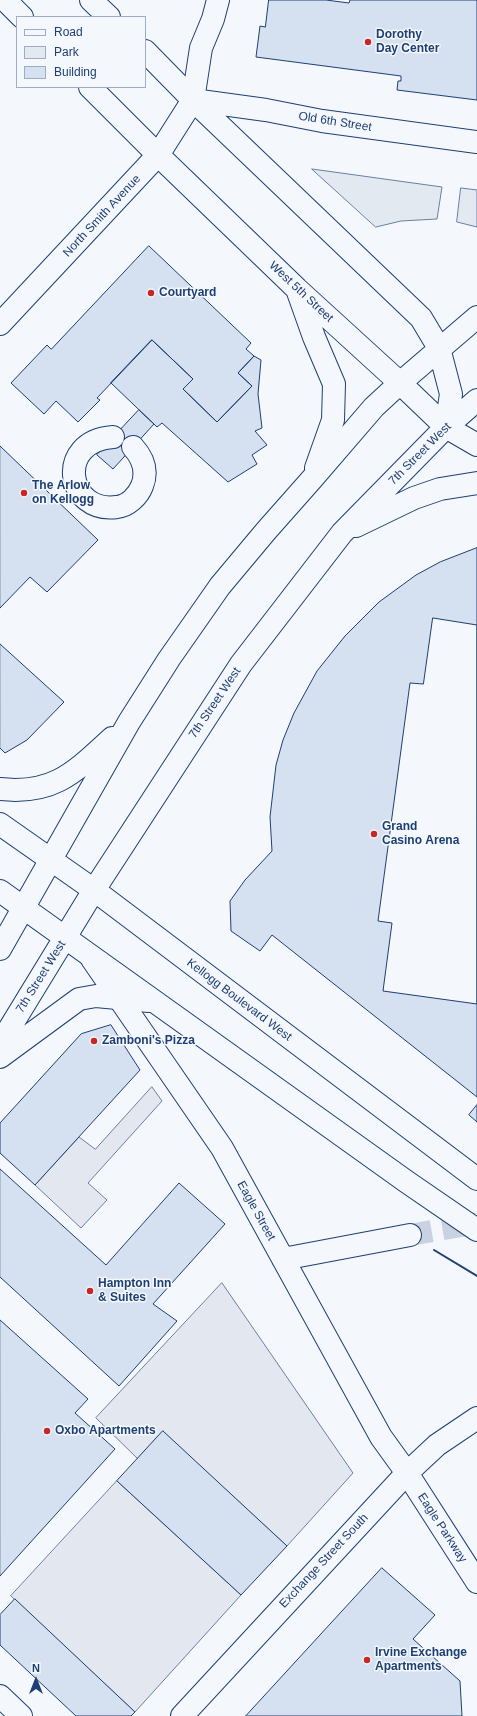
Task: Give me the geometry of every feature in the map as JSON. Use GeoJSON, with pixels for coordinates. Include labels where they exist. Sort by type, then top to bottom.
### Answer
{"type":"FeatureCollection","features":[{"type":"Feature","properties":{"kind":"main road"},"geometry":{"type":"LineString","coordinates":[[5,0],[21,16]]}},
{"type":"Feature","properties":{"kind":"main road"},"geometry":{"type":"LineString","coordinates":[[91,0],[108,16]]}},
{"type":"Feature","properties":{"kind":"main road"},"geometry":{"type":"LineString","coordinates":[[193,100],[201,48],[213,19],[218,0]]}},
{"type":"Feature","properties":{"kind":"main road"},"geometry":{"type":"LineString","coordinates":[[146,52],[193,100],[420,318],[439,348],[451,394],[446,427]]}},
{"type":"Feature","properties":{"kind":"main road","name":"West 5th Street"},"geometry":{"type":"LineString","coordinates":[[91,88],[297,289],[400,382],[446,427],[477,445]]}},
{"type":"Feature","properties":{"kind":"main road","name":"Old 6th Street"},"geometry":{"type":"LineString","coordinates":[[193,100],[266,110],[322,121],[477,142]]}},
{"type":"Feature","properties":{"kind":"main road","name":"North Smith Avenue"},"geometry":{"type":"LineString","coordinates":[[0,324],[158,155],[193,100]]}},
{"type":"Feature","properties":{"kind":"main road"},"geometry":{"type":"LineString","coordinates":[[297,289],[314,337],[334,384],[333,420],[312,479]]}},
{"type":"Feature","properties":{"kind":"main road"},"geometry":{"type":"LineString","coordinates":[[0,949],[128,722],[169,659],[220,586],[374,407],[400,382],[477,317]]}},
{"type":"Feature","properties":{"kind":"main road","name":"7th Street West"},"geometry":{"type":"LineString","coordinates":[[0,1044],[94,890],[241,664],[342,533],[446,427],[477,400]]}},
{"type":"Feature","properties":{"kind":"main road"},"geometry":{"type":"LineString","coordinates":[[113,437],[92,441],[83,448],[77,458],[74,468],[74,479],[78,491],[86,500],[97,506],[109,508],[121,506],[132,500],[140,491],[144,480],[145,468],[141,456],[133,447]]}},
{"type":"Feature","properties":{"kind":"main road"},"geometry":{"type":"LineString","coordinates":[[342,533],[414,498],[440,489],[477,484]]}},
{"type":"Feature","properties":{"kind":"main road"},"geometry":{"type":"LineString","coordinates":[[0,789],[17,791],[40,788],[58,782],[80,768],[128,722]]}},
{"type":"Feature","properties":{"kind":"main road","name":"Kellogg Boulevard West"},"geometry":{"type":"LineString","coordinates":[[0,824],[26,844],[52,859],[94,890],[477,1179]]}},
{"type":"Feature","properties":{"kind":"main road"},"geometry":{"type":"LineString","coordinates":[[0,892],[407,1182],[477,1230]]}},
{"type":"Feature","properties":{"kind":"main road","name":"Eagle Street"},"geometry":{"type":"LineString","coordinates":[[92,958],[222,1148],[381,1437],[407,1473]]}},
{"type":"Feature","properties":{"kind":"main road"},"geometry":{"type":"LineString","coordinates":[[0,1057],[79,999],[96,996],[153,1001]]}},
{"type":"Feature","properties":{"kind":"main road"},"geometry":{"type":"LineString","coordinates":[[283,1259],[410,1235]]}},
{"type":"Feature","properties":{"kind":"main road","name":"Exchange Street South"},"geometry":{"type":"LineString","coordinates":[[182,1716],[407,1473],[437,1445],[477,1418]]}},
{"type":"Feature","properties":{"kind":"main road","name":"Eagle Parkway"},"geometry":{"type":"LineString","coordinates":[[407,1473],[477,1582]]}},
{"type":"Feature","properties":{"kind":"main road"},"geometry":{"type":"LineString","coordinates":[[0,1696],[21,1716]]}},
{"type":"Feature","properties":{"kind":"green space"},"geometry":{"type":"Polygon","coordinates":[[[312,169],[442,187],[437,219],[401,221],[376,227],[312,169]]]}},
{"type":"Feature","properties":{"kind":"green space"},"geometry":{"type":"Polygon","coordinates":[[[461,188],[477,190],[477,227],[457,222],[461,188]]]}},
{"type":"Feature","properties":{"kind":"shaded area"},"geometry":{"type":"Polygon","coordinates":[[[152,1087],[162,1101],[88,1183],[107,1200],[81,1228],[35,1185],[79,1137],[95,1149],[152,1087]]]}},
{"type":"Feature","properties":{"kind":"shaded area"},"geometry":{"type":"Polygon","coordinates":[[[222,1283],[353,1473],[287,1546],[163,1432],[138,1459],[96,1418],[222,1283]]]}},
{"type":"Feature","properties":{"kind":"shaded area"},"geometry":{"type":"Polygon","coordinates":[[[117,1481],[241,1595],[135,1712],[11,1596],[117,1481]]]}},
{"type":"Feature","properties":{"kind":"building","name":"Dorothy Day Center"},"geometry":{"type":"Polygon","coordinates":[[[269,0],[326,0],[349,3],[350,0],[477,0],[477,100],[397,90],[398,81],[401,81],[401,76],[256,57],[260,26],[265,27],[269,0]]]}},
{"type":"Feature","properties":{"kind":"building","name":"Courtyard"},"geometry":{"type":"Polygon","coordinates":[[[149,246],[251,343],[246,349],[254,356],[238,373],[252,386],[217,422],[183,389],[193,379],[152,340],[97,398],[100,400],[78,422],[56,401],[44,414],[11,383],[47,345],[51,349],[149,246]]]}},
{"type":"Feature","properties":{"kind":"building"},"geometry":{"type":"Polygon","coordinates":[[[152,340],[193,379],[183,389],[217,422],[252,386],[238,373],[254,356],[261,360],[258,394],[262,428],[255,431],[267,445],[252,455],[257,464],[228,482],[162,423],[157,427],[111,383],[152,340]]]}},
{"type":"Feature","properties":{"kind":"building"},"geometry":{"type":"Polygon","coordinates":[[[139,410],[154,424],[113,469],[97,455],[139,410]]]}},
{"type":"Feature","properties":{"kind":"building","name":"The Arlow on Kellogg"},"geometry":{"type":"Polygon","coordinates":[[[0,446],[98,540],[47,592],[30,577],[0,608],[0,446]]]}},
{"type":"Feature","properties":{"kind":"building","name":"Grand Casino Arena"},"geometry":{"type":"Polygon","coordinates":[[[477,548],[477,1097],[272,935],[260,951],[231,931],[230,901],[245,880],[272,851],[270,817],[276,765],[283,740],[294,713],[317,671],[345,636],[379,602],[416,575],[440,562],[477,548]]]}},
{"type":"Feature","properties":{"kind":"building"},"geometry":{"type":"Polygon","coordinates":[[[433,618],[477,625],[477,1004],[383,991],[392,923],[378,921],[410,683],[423,684],[433,618]]]}},
{"type":"Feature","properties":{"kind":"building"},"geometry":{"type":"Polygon","coordinates":[[[0,644],[64,702],[27,740],[5,753],[0,748],[0,644]]]}},
{"type":"Feature","properties":{"kind":"building"},"geometry":{"type":"Polygon","coordinates":[[[111,1025],[140,1070],[35,1185],[0,1153],[0,1123],[81,1034],[111,1025]]]}},
{"type":"Feature","properties":{"kind":"building"},"geometry":{"type":"Polygon","coordinates":[[[477,1105],[477,1122],[469,1115],[477,1105]]]}},
{"type":"Feature","properties":{"kind":"building","name":"Hampton Inn & Suites"},"geometry":{"type":"Polygon","coordinates":[[[0,1169],[106,1265],[179,1183],[225,1224],[153,1304],[177,1321],[119,1386],[0,1277],[0,1169]]]}},
{"type":"Feature","properties":{"kind":"building","name":"Oxbo Apartments"},"geometry":{"type":"Polygon","coordinates":[[[0,1320],[88,1399],[75,1413],[115,1449],[0,1576],[0,1320]]]}},
{"type":"Feature","properties":{"kind":"building"},"geometry":{"type":"Polygon","coordinates":[[[163,1431],[287,1546],[241,1595],[117,1481],[163,1431]]]}},
{"type":"Feature","properties":{"kind":"building","name":"Irvine Exchange Apartments"},"geometry":{"type":"Polygon","coordinates":[[[382,1568],[435,1615],[413,1639],[460,1681],[462,1716],[246,1716],[382,1568]]]}},
{"type":"Feature","properties":{"kind":"building"},"geometry":{"type":"Polygon","coordinates":[[[15,1599],[135,1712],[131,1716],[76,1716],[0,1645],[0,1615],[15,1599]]]}},
{"type":"Feature","properties":{"kind":"tunnel"},"geometry":{"type":"LineString","coordinates":[[410,1235],[477,1223]]}},
{"type":"Feature","properties":{"kind":"wall"},"geometry":{"type":"LineString","coordinates":[[434,1250],[477,1276]]}},
{"type":"Feature","properties":{"kind":"place","name":"Dorothy Day Center"},"geometry":{"type":"Point","coordinates":[368,42]}},
{"type":"Feature","properties":{"kind":"place","name":"Courtyard"},"geometry":{"type":"Point","coordinates":[151,293]}},
{"type":"Feature","properties":{"kind":"place","name":"The Arlow on Kellogg"},"geometry":{"type":"Point","coordinates":[24,493]}},
{"type":"Feature","properties":{"kind":"place","name":"Grand Casino Arena"},"geometry":{"type":"Point","coordinates":[374,834]}},
{"type":"Feature","properties":{"kind":"place","name":"Zamboni's Pizza"},"geometry":{"type":"Point","coordinates":[94,1041]}},
{"type":"Feature","properties":{"kind":"place","name":"Hampton Inn & Suites"},"geometry":{"type":"Point","coordinates":[90,1291]}},
{"type":"Feature","properties":{"kind":"place","name":"Oxbo Apartments"},"geometry":{"type":"Point","coordinates":[47,1431]}},
{"type":"Feature","properties":{"kind":"place","name":"Irvine Exchange Apartments"},"geometry":{"type":"Point","coordinates":[367,1660]}}]}
